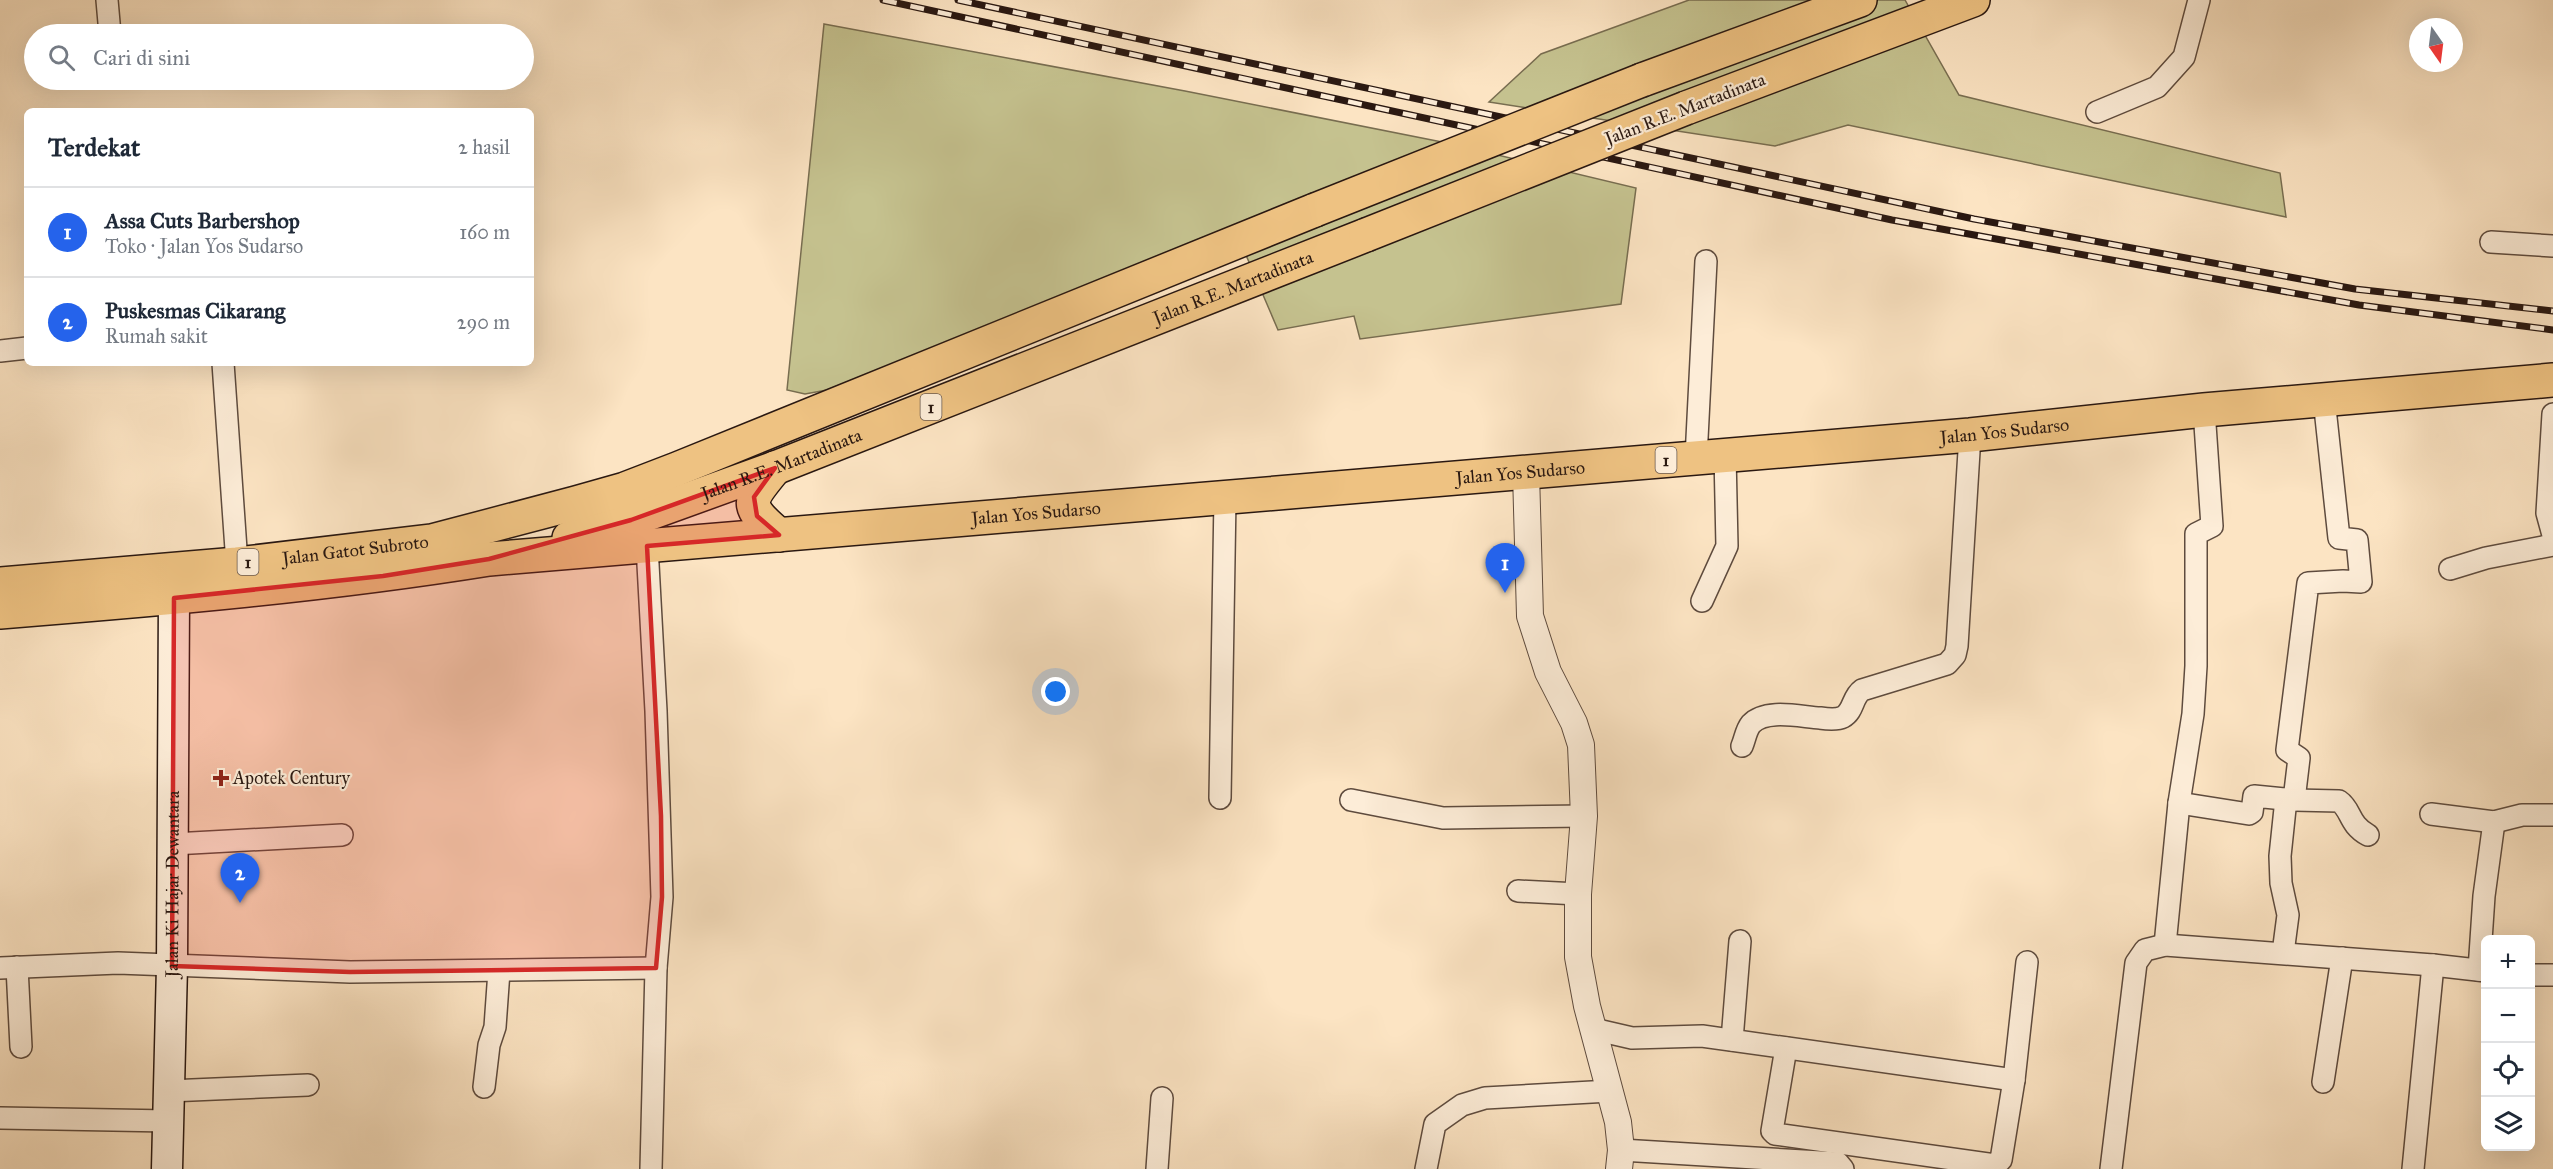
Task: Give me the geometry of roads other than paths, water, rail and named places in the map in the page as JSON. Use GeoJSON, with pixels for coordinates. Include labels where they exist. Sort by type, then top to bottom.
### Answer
{"type":"FeatureCollection","features":[{"type":"Feature","properties":{"kind":"highway","name":"Jalan R.E. Martadinata"},"geometry":{"type":"LineString","coordinates":[[495,525],[625,489],[677,469],[1642,80],[1860,0]]}},
{"type":"Feature","properties":{"kind":"highway","name":"Jalan R.E. Martadinata"},"geometry":{"type":"LineString","coordinates":[[489,559],[631,520],[775,468],[1686,108],[1973,0]]}},
{"type":"Feature","properties":{"kind":"highway","name":"Jalan Yos Sudarso"},"geometry":{"type":"LineString","coordinates":[[489,559],[1970,435],[2204,410],[2553,380]]}},
{"type":"Feature","properties":{"kind":"highway"},"geometry":{"type":"LineString","coordinates":[[775,468],[756,491],[753,504],[757,516],[779,535]]}},
{"type":"Feature","properties":{"kind":"highway","name":"Jalan Gatot Subroto"},"geometry":{"type":"LineString","coordinates":[[0,584],[237,564],[432,541],[495,525]]}},
{"type":"Feature","properties":{"kind":"highway","name":"Jalan Gatot Subroto"},"geometry":{"type":"LineString","coordinates":[[0,612],[174,598],[383,576],[489,559]]}},
{"type":"Feature","properties":{"kind":"main road","name":"Jalan Ki Hajar Dewantara"},"geometry":{"type":"LineString","coordinates":[[167,1169],[174,844],[174,598]]}},
{"type":"Feature","properties":{"kind":"street"},"geometry":{"type":"LineString","coordinates":[[107,0],[109,24]]}},
{"type":"Feature","properties":{"kind":"street"},"geometry":{"type":"LineString","coordinates":[[2097,112],[2157,87],[2184,57],[2199,0]]}},
{"type":"Feature","properties":{"kind":"street"},"geometry":{"type":"LineString","coordinates":[[2491,242],[2553,246]]}},
{"type":"Feature","properties":{"kind":"street"},"geometry":{"type":"LineString","coordinates":[[1702,601],[1727,546],[1710,457],[1706,261]]}},
{"type":"Feature","properties":{"kind":"street"},"geometry":{"type":"LineString","coordinates":[[0,351],[24,348]]}},
{"type":"Feature","properties":{"kind":"street"},"geometry":{"type":"LineString","coordinates":[[223,366],[237,564]]}},
{"type":"Feature","properties":{"kind":"street"},"geometry":{"type":"LineString","coordinates":[[2283,953],[2288,915],[2280,856],[2299,758],[2287,750],[2308,582],[2343,580],[2361,582],[2357,540],[2338,538],[2327,447],[2324,399]]}},
{"type":"Feature","properties":{"kind":"street"},"geometry":{"type":"LineString","coordinates":[[2165,945],[2178,804],[2193,714],[2196,666],[2196,534],[2212,526],[2204,410]]}},
{"type":"Feature","properties":{"kind":"street"},"geometry":{"type":"LineString","coordinates":[[2553,414],[2547,513],[2553,535]]}},
{"type":"Feature","properties":{"kind":"street"},"geometry":{"type":"LineString","coordinates":[[1742,746],[1749,726],[1756,720],[1779,715],[1832,719],[1843,717],[1850,710],[1857,693],[1862,690],[1947,664],[1952,660],[1957,646],[1970,435]]}},
{"type":"Feature","properties":{"kind":"street"},"geometry":{"type":"LineString","coordinates":[[1526,473],[1530,616],[1548,672],[1574,723],[1581,745],[1584,816],[1578,894],[1578,957],[1593,1029],[1618,1122],[1620,1160],[1838,1163],[1843,1169]]}},
{"type":"Feature","properties":{"kind":"street"},"geometry":{"type":"LineString","coordinates":[[1220,798],[1225,498]]}},
{"type":"Feature","properties":{"kind":"street"},"geometry":{"type":"LineString","coordinates":[[2450,569],[2486,558],[2553,544]]}},
{"type":"Feature","properties":{"kind":"street"},"geometry":{"type":"LineString","coordinates":[[647,546],[661,816],[662,897],[656,968],[651,1169]]}},
{"type":"Feature","properties":{"kind":"street"},"geometry":{"type":"LineString","coordinates":[[2178,804],[2249,814],[2252,812],[2254,796],[2290,800],[2339,801],[2343,803],[2353,825],[2368,835]]}},
{"type":"Feature","properties":{"kind":"street"},"geometry":{"type":"LineString","coordinates":[[1351,800],[1443,818],[1584,816]]}},
{"type":"Feature","properties":{"kind":"street"},"geometry":{"type":"LineString","coordinates":[[2431,814],[2493,822],[2522,815],[2553,815]]}},
{"type":"Feature","properties":{"kind":"street"},"geometry":{"type":"LineString","coordinates":[[2483,935],[2484,896],[2493,822]]}},
{"type":"Feature","properties":{"kind":"street"},"geometry":{"type":"LineString","coordinates":[[174,844],[342,835]]}},
{"type":"Feature","properties":{"kind":"street"},"geometry":{"type":"LineString","coordinates":[[1518,891],[1578,894]]}},
{"type":"Feature","properties":{"kind":"street"},"geometry":{"type":"LineString","coordinates":[[1732,1040],[1740,941]]}},
{"type":"Feature","properties":{"kind":"street"},"geometry":{"type":"LineString","coordinates":[[2111,1169],[2136,963],[2145,950],[2165,945],[2433,964],[2481,970]]}},
{"type":"Feature","properties":{"kind":"street"},"geometry":{"type":"LineString","coordinates":[[2323,1082],[2342,958]]}},
{"type":"Feature","properties":{"kind":"street"},"geometry":{"type":"LineString","coordinates":[[1786,1048],[1772,1131],[1775,1134],[1992,1166],[2001,1160],[2014,1080],[2027,962]]}},
{"type":"Feature","properties":{"kind":"street"},"geometry":{"type":"LineString","coordinates":[[21,1047],[8,968],[118,963],[350,972],[656,968]]}},
{"type":"Feature","properties":{"kind":"street"},"geometry":{"type":"LineString","coordinates":[[2413,1169],[2433,964]]}},
{"type":"Feature","properties":{"kind":"street"},"geometry":{"type":"LineString","coordinates":[[484,1087],[489,1045],[495,1027],[499,971]]}},
{"type":"Feature","properties":{"kind":"street"},"geometry":{"type":"LineString","coordinates":[[2535,975],[2553,975]]}},
{"type":"Feature","properties":{"kind":"street"},"geometry":{"type":"LineString","coordinates":[[1593,1029],[1632,1038],[1702,1035],[2014,1080]]}},
{"type":"Feature","properties":{"kind":"street"},"geometry":{"type":"LineString","coordinates":[[169,1091],[308,1085]]}},
{"type":"Feature","properties":{"kind":"street"},"geometry":{"type":"LineString","coordinates":[[1426,1169],[1435,1124],[1471,1101],[1485,1098],[1556,1096],[1610,1091]]}},
{"type":"Feature","properties":{"kind":"street"},"geometry":{"type":"LineString","coordinates":[[1157,1169],[1162,1098]]}},
{"type":"Feature","properties":{"kind":"street"},"geometry":{"type":"LineString","coordinates":[[0,1118],[169,1121]]}},
{"type":"Feature","properties":{"kind":"railway"},"geometry":{"type":"LineString","coordinates":[[883,0],[1892,220],[2359,305],[2553,330]]}},
{"type":"Feature","properties":{"kind":"railway"},"geometry":{"type":"LineString","coordinates":[[958,0],[1974,219],[2355,289],[2553,311]]}},
{"type":"Feature","properties":{"kind":"place","name":"Assa Cuts Barbershop"},"geometry":{"type":"Point","coordinates":[1505,593]}},
{"type":"Feature","properties":{"kind":"place","name":"Apotek Century"},"geometry":{"type":"Point","coordinates":[221,778]}},
{"type":"Feature","properties":{"kind":"place","name":"Puskesmas Cikarang"},"geometry":{"type":"Point","coordinates":[240,903]}}]}
